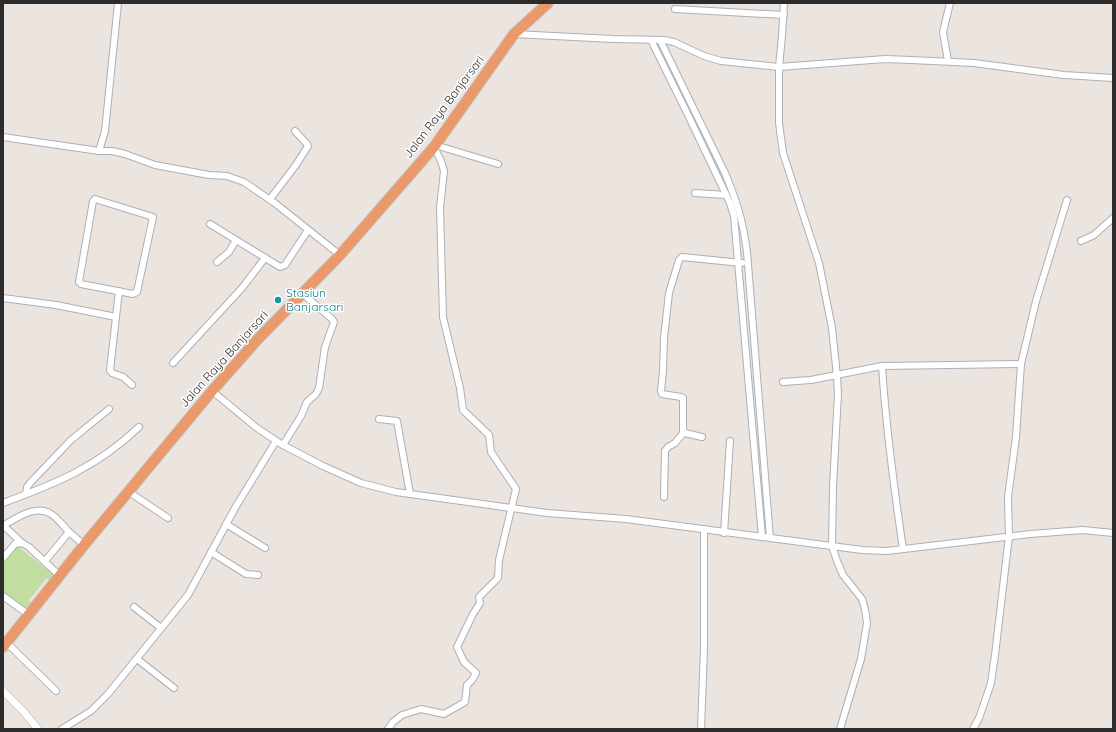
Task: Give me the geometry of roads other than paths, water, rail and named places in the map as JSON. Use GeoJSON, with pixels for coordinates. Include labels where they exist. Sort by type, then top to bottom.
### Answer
{"type":"FeatureCollection","features":[{"type":"Feature","properties":{"kind":"highway","name":"Jalan Raya Banjarsari"},"geometry":{"type":"LineString","coordinates":[[5,645],[84,545],[212,391],[257,340],[340,254],[435,146],[514,34],[548,3]]}},
{"type":"Feature","properties":{"kind":"street"},"geometry":{"type":"LineString","coordinates":[[99,151],[105,131],[118,3]]}},
{"type":"Feature","properties":{"kind":"street"},"geometry":{"type":"LineString","coordinates":[[784,3],[778,67],[779,123],[783,153],[819,263],[832,328],[837,376],[838,394],[833,486],[832,546],[844,575],[862,599],[867,623],[861,659],[840,729]]}},
{"type":"Feature","properties":{"kind":"street"},"geometry":{"type":"LineString","coordinates":[[948,61],[943,32],[950,3]]}},
{"type":"Feature","properties":{"kind":"street"},"geometry":{"type":"LineString","coordinates":[[675,9],[784,15]]}},
{"type":"Feature","properties":{"kind":"street"},"geometry":{"type":"LineString","coordinates":[[514,34],[674,42],[704,56],[721,61],[778,67],[885,59],[948,61],[974,63],[1064,76],[1113,78]]}},
{"type":"Feature","properties":{"kind":"street"},"geometry":{"type":"LineString","coordinates":[[656,40],[742,219],[741,238],[759,463],[762,537]]}},
{"type":"Feature","properties":{"kind":"street"},"geometry":{"type":"LineString","coordinates":[[270,199],[296,165],[308,146],[295,131]]}},
{"type":"Feature","properties":{"kind":"street"},"geometry":{"type":"LineString","coordinates":[[3,137],[99,151],[112,151],[155,165],[209,175],[235,178],[244,182],[270,199],[340,254]]}},
{"type":"Feature","properties":{"kind":"street"},"geometry":{"type":"LineString","coordinates":[[435,146],[498,164]]}},
{"type":"Feature","properties":{"kind":"street"},"geometry":{"type":"LineString","coordinates":[[388,729],[393,722],[402,715],[421,709],[444,714],[465,702],[467,685],[476,673],[464,662],[457,646],[473,614],[480,604],[479,597],[498,578],[499,560],[516,490],[490,452],[489,435],[463,410],[460,388],[444,317],[440,208],[444,171],[442,161],[435,146]]}},
{"type":"Feature","properties":{"kind":"street"},"geometry":{"type":"LineString","coordinates":[[710,153],[726,195],[733,202],[734,216],[741,238],[747,311]]}},
{"type":"Feature","properties":{"kind":"street"},"geometry":{"type":"LineString","coordinates":[[695,193],[726,195]]}},
{"type":"Feature","properties":{"kind":"street"},"geometry":{"type":"LineString","coordinates":[[95,199],[152,216],[154,219],[137,292],[133,294],[119,291],[81,284],[79,282],[93,201],[95,199]]}},
{"type":"Feature","properties":{"kind":"street"},"geometry":{"type":"LineString","coordinates":[[973,729],[979,718],[990,683],[995,655],[1009,536],[1008,497],[1016,437],[1021,364],[1036,301],[1066,200]]}},
{"type":"Feature","properties":{"kind":"street"},"geometry":{"type":"LineString","coordinates":[[1081,241],[1094,235],[1113,218]]}},
{"type":"Feature","properties":{"kind":"street"},"geometry":{"type":"LineString","coordinates":[[210,224],[280,267],[285,265],[308,230]]}},
{"type":"Feature","properties":{"kind":"street"},"geometry":{"type":"LineString","coordinates":[[217,262],[229,252],[236,240]]}},
{"type":"Feature","properties":{"kind":"street"},"geometry":{"type":"LineString","coordinates":[[664,496],[665,451],[668,447],[675,443],[684,432],[683,398],[661,392],[664,338],[669,293],[679,260],[684,256],[744,263]]}},
{"type":"Feature","properties":{"kind":"street"},"geometry":{"type":"LineString","coordinates":[[173,363],[242,288],[266,258]]}},
{"type":"Feature","properties":{"kind":"street"},"geometry":{"type":"LineString","coordinates":[[119,291],[110,370],[123,377],[132,385]]}},
{"type":"Feature","properties":{"kind":"street"},"geometry":{"type":"LineString","coordinates":[[283,445],[301,416],[307,402],[316,394],[319,388],[325,347],[334,322],[302,293]]}},
{"type":"Feature","properties":{"kind":"street"},"geometry":{"type":"LineString","coordinates":[[3,298],[56,305],[116,317]]}},
{"type":"Feature","properties":{"kind":"street"},"geometry":{"type":"LineString","coordinates":[[783,382],[837,376],[882,366],[1021,364]]}},
{"type":"Feature","properties":{"kind":"street"},"geometry":{"type":"LineString","coordinates":[[882,366],[884,404],[893,482],[903,549]]}},
{"type":"Feature","properties":{"kind":"street"},"geometry":{"type":"LineString","coordinates":[[212,391],[257,428],[283,445],[361,483],[396,492],[512,508],[626,519],[862,550],[887,551],[1009,536],[1083,530],[1113,532]]}},
{"type":"Feature","properties":{"kind":"street"},"geometry":{"type":"LineString","coordinates":[[26,494],[27,487],[30,483],[61,450],[109,409]]}},
{"type":"Feature","properties":{"kind":"street"},"geometry":{"type":"LineString","coordinates":[[379,419],[397,421],[410,494]]}},
{"type":"Feature","properties":{"kind":"street"},"geometry":{"type":"LineString","coordinates":[[3,503],[62,479],[89,466],[122,442],[139,427]]}},
{"type":"Feature","properties":{"kind":"street"},"geometry":{"type":"LineString","coordinates":[[684,432],[702,437]]}},
{"type":"Feature","properties":{"kind":"street"},"geometry":{"type":"LineString","coordinates":[[62,729],[91,712],[108,694],[188,595],[226,524],[276,441]]}},
{"type":"Feature","properties":{"kind":"street"},"geometry":{"type":"LineString","coordinates":[[724,533],[730,441]]}},
{"type":"Feature","properties":{"kind":"street"},"geometry":{"type":"LineString","coordinates":[[759,463],[770,538]]}},
{"type":"Feature","properties":{"kind":"street"},"geometry":{"type":"LineString","coordinates":[[129,492],[168,518]]}},
{"type":"Feature","properties":{"kind":"street"},"geometry":{"type":"LineString","coordinates":[[60,576],[3,525],[33,511],[42,510],[55,517],[84,545]]}},
{"type":"Feature","properties":{"kind":"street"},"geometry":{"type":"LineString","coordinates":[[226,524],[265,548]]}},
{"type":"Feature","properties":{"kind":"street"},"geometry":{"type":"LineString","coordinates":[[700,729],[704,648],[704,530]]}},
{"type":"Feature","properties":{"kind":"street"},"geometry":{"type":"LineString","coordinates":[[45,561],[69,532]]}},
{"type":"Feature","properties":{"kind":"street"},"geometry":{"type":"LineString","coordinates":[[3,558],[15,544],[22,543]]}},
{"type":"Feature","properties":{"kind":"street"},"geometry":{"type":"LineString","coordinates":[[212,552],[246,574],[258,575]]}},
{"type":"Feature","properties":{"kind":"street"},"geometry":{"type":"LineString","coordinates":[[3,596],[30,615]]}},
{"type":"Feature","properties":{"kind":"street"},"geometry":{"type":"LineString","coordinates":[[134,607],[161,628]]}},
{"type":"Feature","properties":{"kind":"street"},"geometry":{"type":"LineString","coordinates":[[5,645],[56,691]]}},
{"type":"Feature","properties":{"kind":"street"},"geometry":{"type":"LineString","coordinates":[[137,659],[174,688]]}},
{"type":"Feature","properties":{"kind":"street"},"geometry":{"type":"LineString","coordinates":[[3,691],[34,728]]}},
{"type":"Feature","properties":{"kind":"place","name":"Stasiun Banjarsari"},"geometry":{"type":"Point","coordinates":[278,300]}}]}
